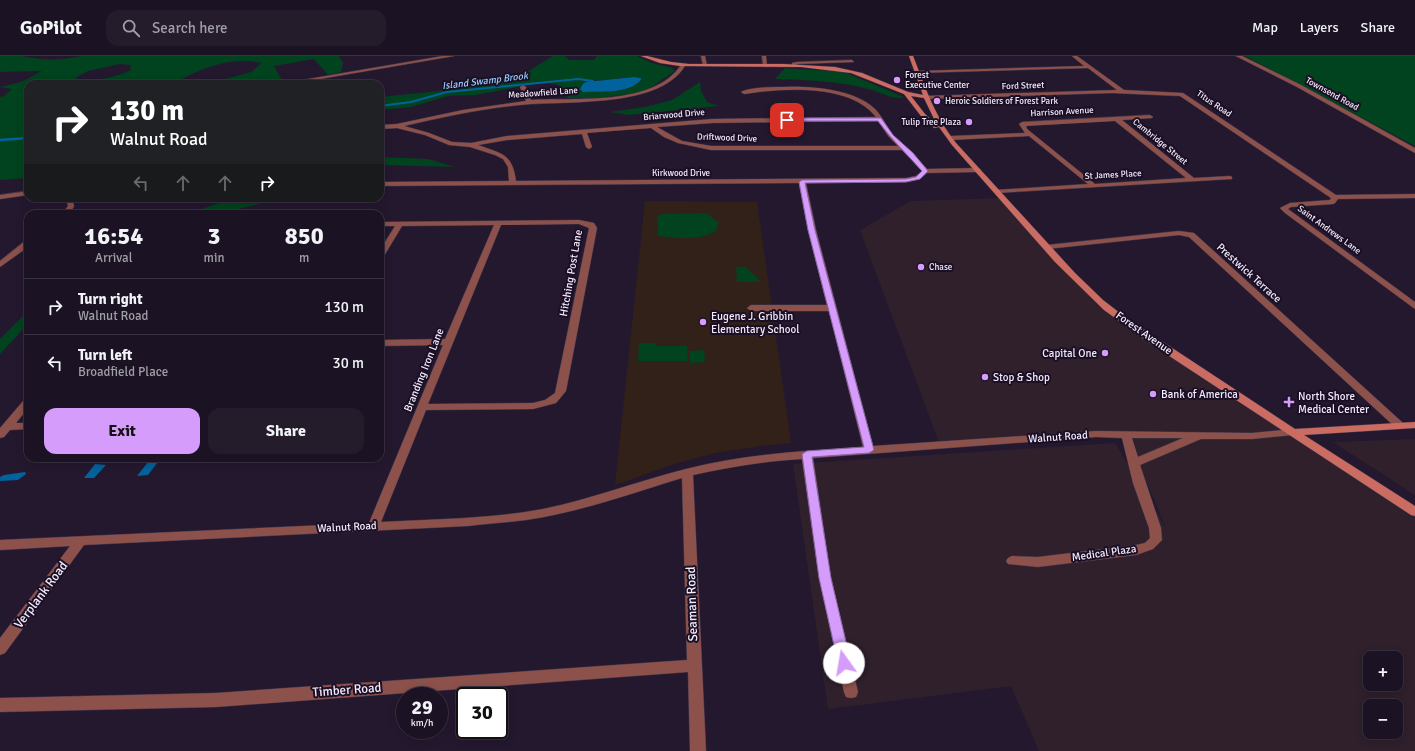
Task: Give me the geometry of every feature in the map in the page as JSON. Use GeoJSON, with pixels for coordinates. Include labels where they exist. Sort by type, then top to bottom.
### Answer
{"type":"FeatureCollection","features":[{"type":"Feature","properties":{"kind":"main road"},"geometry":{"type":"LineString","coordinates":[[643,56],[660,63],[683,66],[794,66],[852,72],[914,96],[926,97]]}},
{"type":"Feature","properties":{"kind":"main road","name":"Forest Avenue"},"geometry":{"type":"LineString","coordinates":[[911,56],[933,116],[978,170],[1092,294],[1133,328],[1415,512]]}},
{"type":"Feature","properties":{"kind":"main road"},"geometry":{"type":"LineString","coordinates":[[906,93],[923,115],[951,138]]}},
{"type":"Feature","properties":{"kind":"main road","name":"Walnut Road"},"geometry":{"type":"LineString","coordinates":[[1293,432],[1415,424]]}},
{"type":"Feature","properties":{"kind":"street"},"geometry":{"type":"LineString","coordinates":[[306,80],[452,56]]}},
{"type":"Feature","properties":{"kind":"street"},"geometry":{"type":"LineString","coordinates":[[703,56],[705,65]]}},
{"type":"Feature","properties":{"kind":"street"},"geometry":{"type":"LineString","coordinates":[[764,56],[765,66]]}},
{"type":"Feature","properties":{"kind":"street"},"geometry":{"type":"LineString","coordinates":[[1074,56],[1122,91]]}},
{"type":"Feature","properties":{"kind":"street","name":"Townsend Road"},"geometry":{"type":"LineString","coordinates":[[1238,56],[1299,86],[1415,151]]}},
{"type":"Feature","properties":{"kind":"street"},"geometry":{"type":"LineString","coordinates":[[794,66],[794,64],[797,63],[851,59],[852,72]]}},
{"type":"Feature","properties":{"kind":"street","name":"Meadowfield Lane"},"geometry":{"type":"LineString","coordinates":[[397,126],[499,106],[529,102],[608,99],[640,94],[659,86],[676,75],[683,66]]}},
{"type":"Feature","properties":{"kind":"street"},"geometry":{"type":"LineString","coordinates":[[916,72],[1088,67]]}},
{"type":"Feature","properties":{"kind":"street"},"geometry":{"type":"LineString","coordinates":[[523,87],[529,102]]}},
{"type":"Feature","properties":{"kind":"street"},"geometry":{"type":"LineString","coordinates":[[744,92],[784,88],[826,92],[850,98],[875,112],[891,136],[911,154],[925,171]]}},
{"type":"Feature","properties":{"kind":"street","name":"Ford Street"},"geometry":{"type":"LineString","coordinates":[[926,97],[1122,91]]}},
{"type":"Feature","properties":{"kind":"street","name":"Titus Road"},"geometry":{"type":"LineString","coordinates":[[1122,91],[1183,94],[1335,197]]}},
{"type":"Feature","properties":{"kind":"street","name":"Harrison Avenue"},"geometry":{"type":"LineString","coordinates":[[1031,134],[1023,128],[1022,124],[1150,117]]}},
{"type":"Feature","properties":{"kind":"street","name":"Cambridge Street"},"geometry":{"type":"LineString","coordinates":[[1117,118],[1192,180]]}},
{"type":"Feature","properties":{"kind":"street","name":"Briarwood Drive"},"geometry":{"type":"LineString","coordinates":[[471,145],[497,139],[725,120],[880,119]]}},
{"type":"Feature","properties":{"kind":"street"},"geometry":{"type":"LineString","coordinates":[[384,127],[397,126],[427,134],[451,144],[471,145],[497,154],[504,158],[511,167],[513,183]]}},
{"type":"Feature","properties":{"kind":"street","name":"Driftwood Drive"},"geometry":{"type":"LineString","coordinates":[[652,126],[666,137],[675,141],[712,148],[903,148]]}},
{"type":"Feature","properties":{"kind":"street"},"geometry":{"type":"LineString","coordinates":[[584,132],[589,147]]}},
{"type":"Feature","properties":{"kind":"street"},"geometry":{"type":"LineString","coordinates":[[1031,134],[1094,185]]}},
{"type":"Feature","properties":{"kind":"street","name":"Harrison Avenue"},"geometry":{"type":"LineString","coordinates":[[951,138],[1031,134]]}},
{"type":"Feature","properties":{"kind":"street","name":"Kirkwood Drive"},"geometry":{"type":"LineString","coordinates":[[384,184],[802,182],[906,180],[918,178],[925,171],[978,170]]}},
{"type":"Feature","properties":{"kind":"street","name":"St James Place"},"geometry":{"type":"LineString","coordinates":[[997,191],[1230,178]]}},
{"type":"Feature","properties":{"kind":"street"},"geometry":{"type":"LineString","coordinates":[[802,182],[812,230],[869,450]]}},
{"type":"Feature","properties":{"kind":"street"},"geometry":{"type":"LineString","coordinates":[[0,197],[24,194]]}},
{"type":"Feature","properties":{"kind":"street","name":"Saint Andrews Lane"},"geometry":{"type":"LineString","coordinates":[[1415,196],[1335,197],[1333,202],[1290,205],[1284,208],[1287,212],[1415,306]]}},
{"type":"Feature","properties":{"kind":"street","name":"Hitching Post Lane"},"geometry":{"type":"LineString","coordinates":[[384,224],[579,222],[591,225],[593,228],[560,391],[555,399],[546,403],[532,406],[422,407]]}},
{"type":"Feature","properties":{"kind":"street","name":"Branding Iron Lane"},"geometry":{"type":"LineString","coordinates":[[373,526],[498,223]]}},
{"type":"Feature","properties":{"kind":"street"},"geometry":{"type":"LineString","coordinates":[[384,250],[400,224]]}},
{"type":"Feature","properties":{"kind":"street","name":"Prestwick Terrace"},"geometry":{"type":"LineString","coordinates":[[1047,246],[1180,232],[1191,235],[1399,425]]}},
{"type":"Feature","properties":{"kind":"street"},"geometry":{"type":"LineString","coordinates":[[0,265],[24,246]]}},
{"type":"Feature","properties":{"kind":"street"},"geometry":{"type":"LineString","coordinates":[[751,308],[832,308]]}},
{"type":"Feature","properties":{"kind":"street"},"geometry":{"type":"LineString","coordinates":[[384,343],[448,342]]}},
{"type":"Feature","properties":{"kind":"street"},"geometry":{"type":"LineString","coordinates":[[0,435],[24,407]]}},
{"type":"Feature","properties":{"kind":"street"},"geometry":{"type":"LineString","coordinates":[[7,426],[24,426]]}},
{"type":"Feature","properties":{"kind":"street","name":"Walnut Road"},"geometry":{"type":"LineString","coordinates":[[0,545],[468,522],[513,518],[543,513],[611,496],[702,468],[747,460],[807,454],[1096,434],[1252,436],[1293,432]]}},
{"type":"Feature","properties":{"kind":"street","name":"Medical Plaza"},"geometry":{"type":"LineString","coordinates":[[1012,561],[1038,562],[1136,550],[1149,546],[1156,540],[1155,528],[1139,483],[1126,434]]}},
{"type":"Feature","properties":{"kind":"street"},"geometry":{"type":"LineString","coordinates":[[1134,463],[1200,435]]}},
{"type":"Feature","properties":{"kind":"street"},"geometry":{"type":"LineString","coordinates":[[807,454],[825,578],[851,692]]}},
{"type":"Feature","properties":{"kind":"street","name":"Seaman Road"},"geometry":{"type":"LineString","coordinates":[[687,472],[698,751]]}},
{"type":"Feature","properties":{"kind":"street","name":"Verplank Road"},"geometry":{"type":"LineString","coordinates":[[0,650],[81,541]]}},
{"type":"Feature","properties":{"kind":"street","name":"Timber Road"},"geometry":{"type":"LineString","coordinates":[[0,705],[216,700],[694,666]]}},
{"type":"Feature","properties":{"kind":"shaded area"},"geometry":{"type":"Polygon","coordinates":[[[1004,198],[1060,261],[1133,328],[1415,512],[1415,751],[1039,751],[1011,686],[828,709],[793,464],[1115,443],[1166,528],[1126,434],[940,445],[860,230],[911,201],[1004,198]]]}},
{"type":"Feature","properties":{"kind":"shaded area","name":"Eugene J. Gribbin Elementary School"},"geometry":{"type":"Polygon","coordinates":[[[645,201],[757,202],[791,443],[715,453],[674,464],[615,485],[645,201]]]}},
{"type":"Feature","properties":{"kind":"shaded area"},"geometry":{"type":"Polygon","coordinates":[[[1415,439],[1415,495],[1333,442],[1415,439]]]}},
{"type":"Feature","properties":{"kind":"green space"},"geometry":{"type":"Polygon","coordinates":[[[0,56],[66,59],[81,56],[339,56],[343,63],[341,72],[328,75],[314,59],[274,66],[282,80],[222,80],[251,72],[262,63],[241,61],[209,67],[180,80],[95,80],[130,71],[131,65],[120,64],[88,71],[75,78],[81,80],[25,80],[42,71],[0,72],[0,56]]]}},
{"type":"Feature","properties":{"kind":"green space"},"geometry":{"type":"Polygon","coordinates":[[[553,56],[565,56],[569,60],[594,60],[597,56],[637,56],[652,63],[672,68],[675,71],[647,90],[637,93],[597,98],[569,98],[563,89],[556,84],[549,83],[528,85],[476,95],[448,96],[411,107],[384,110],[384,97],[440,91],[451,83],[502,80],[520,77],[553,56]],[[634,77],[593,81],[586,92],[623,90],[641,80],[641,78],[634,77]]]}},
{"type":"Feature","properties":{"kind":"green space"},"geometry":{"type":"Polygon","coordinates":[[[1245,56],[1415,56],[1415,146],[1245,56]]]}},
{"type":"Feature","properties":{"kind":"green space"},"geometry":{"type":"Polygon","coordinates":[[[785,68],[844,72],[904,97],[891,97],[872,90],[845,84],[810,80],[775,79],[785,68]]]}},
{"type":"Feature","properties":{"kind":"green space"},"geometry":{"type":"Polygon","coordinates":[[[24,80],[24,178],[0,180],[0,97],[4,96],[12,89],[0,87],[24,80]]]}},
{"type":"Feature","properties":{"kind":"green space"},"geometry":{"type":"Polygon","coordinates":[[[700,82],[701,91],[707,102],[719,106],[629,115],[610,112],[645,107],[672,100],[700,82]]]}},
{"type":"Feature","properties":{"kind":"green space"},"geometry":{"type":"Polygon","coordinates":[[[384,157],[428,159],[455,167],[384,165],[384,157]]]}},
{"type":"Feature","properties":{"kind":"green space"},"geometry":{"type":"Polygon","coordinates":[[[222,202],[264,202],[234,210],[199,210],[222,202]]]}},
{"type":"Feature","properties":{"kind":"green space"},"geometry":{"type":"Polygon","coordinates":[[[706,213],[719,223],[715,232],[694,238],[658,236],[657,216],[662,214],[706,213]]]}},
{"type":"Feature","properties":{"kind":"green space"},"geometry":{"type":"Polygon","coordinates":[[[736,267],[746,267],[761,282],[737,282],[736,267]]]}},
{"type":"Feature","properties":{"kind":"green space"},"geometry":{"type":"Polygon","coordinates":[[[24,315],[24,328],[0,354],[0,339],[24,315]]]}},
{"type":"Feature","properties":{"kind":"green space"},"geometry":{"type":"Polygon","coordinates":[[[639,343],[655,343],[655,346],[687,346],[688,361],[638,361],[639,343]]]}},
{"type":"Feature","properties":{"kind":"green space"},"geometry":{"type":"Polygon","coordinates":[[[704,350],[705,362],[690,363],[689,351],[704,350]]]}},
{"type":"Feature","properties":{"kind":"water"},"geometry":{"type":"Polygon","coordinates":[[[634,77],[641,78],[641,80],[629,88],[622,90],[583,92],[580,89],[586,82],[634,77]]]}},
{"type":"Feature","properties":{"kind":"water"},"geometry":{"type":"Polygon","coordinates":[[[148,462],[158,462],[148,475],[137,476],[148,462]]]}},
{"type":"Feature","properties":{"kind":"water"},"geometry":{"type":"Polygon","coordinates":[[[95,464],[106,465],[94,478],[84,478],[95,464]]]}},
{"type":"Feature","properties":{"kind":"water"},"geometry":{"type":"Polygon","coordinates":[[[25,472],[26,474],[18,480],[0,481],[0,477],[4,475],[25,472]]]}},
{"type":"Feature","properties":{"kind":"waterway","name":"Island Swamp Brook"},"geometry":{"type":"LineString","coordinates":[[384,105],[411,102],[447,92],[578,79],[593,81]]}},
{"type":"Feature","properties":{"kind":"waterway","name":"Island Swamp Brook"},"geometry":{"type":"LineString","coordinates":[[0,140],[24,138]]}},
{"type":"Feature","properties":{"kind":"place","name":"Forest Executive Center"},"geometry":{"type":"Point","coordinates":[897,80]}},
{"type":"Feature","properties":{"kind":"place","name":"Heroic Soldiers of Forest Park"},"geometry":{"type":"Point","coordinates":[937,101]}},
{"type":"Feature","properties":{"kind":"place","name":"Tulip Tree Plaza"},"geometry":{"type":"Point","coordinates":[969,122]}},
{"type":"Feature","properties":{"kind":"place","name":"Chase"},"geometry":{"type":"Point","coordinates":[921,267]}},
{"type":"Feature","properties":{"kind":"place","name":"Eugene J. Gribbin Elementary School"},"geometry":{"type":"Point","coordinates":[703,322]}},
{"type":"Feature","properties":{"kind":"place","name":"Capital One"},"geometry":{"type":"Point","coordinates":[1105,353]}},
{"type":"Feature","properties":{"kind":"place","name":"Stop & Shop"},"geometry":{"type":"Point","coordinates":[985,377]}},
{"type":"Feature","properties":{"kind":"place","name":"Bank of America"},"geometry":{"type":"Point","coordinates":[1153,394]}},
{"type":"Feature","properties":{"kind":"place","name":"North Shore Medical Center"},"geometry":{"type":"Point","coordinates":[1289,402]}},
{"type":"Feature","properties":{"kind":"route"},"geometry":{"type":"LineString","coordinates":[[787,120],[880,119],[891,136],[911,154],[925,171],[924,174],[912,180],[802,182],[812,230],[869,450],[807,454],[825,578],[844,663]]}}]}
